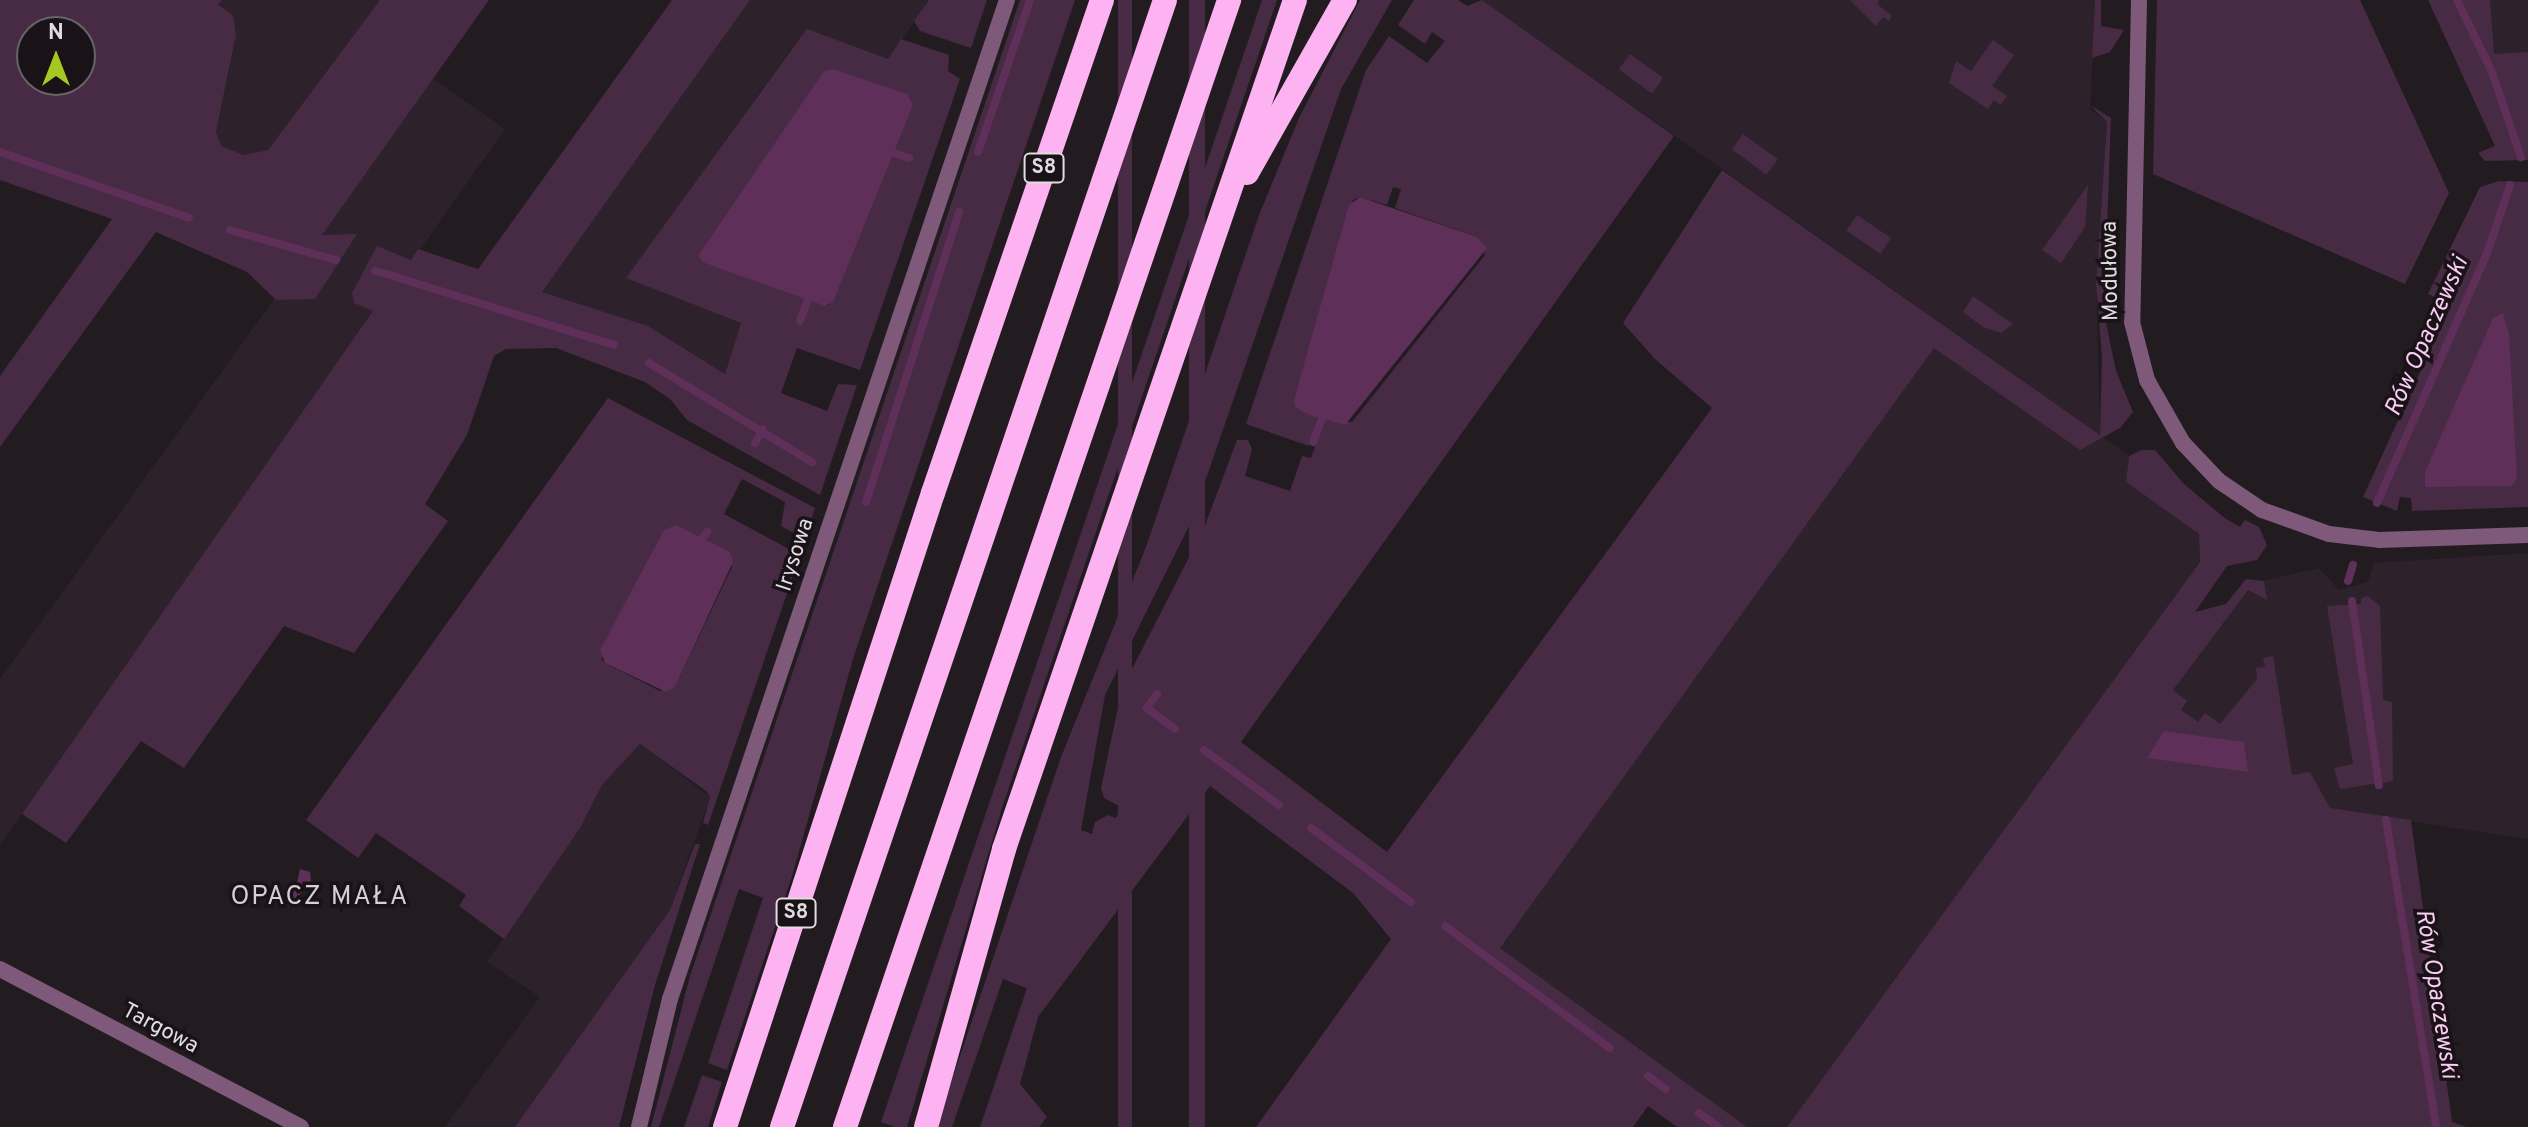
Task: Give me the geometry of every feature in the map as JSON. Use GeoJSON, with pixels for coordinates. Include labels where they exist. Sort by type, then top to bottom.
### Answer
{"type":"FeatureCollection","features":[{"type":"Feature","properties":{"kind":"highway","name":"S8"},"geometry":{"type":"LineString","coordinates":[[725,1127],[1088,37],[1095,0]]}},
{"type":"Feature","properties":{"kind":"highway"},"geometry":{"type":"LineString","coordinates":[[1088,37],[1102,0]]}},
{"type":"Feature","properties":{"kind":"highway"},"geometry":{"type":"LineString","coordinates":[[782,1127],[1165,0]]}},
{"type":"Feature","properties":{"kind":"highway"},"geometry":{"type":"LineString","coordinates":[[845,1127],[1229,0]]}},
{"type":"Feature","properties":{"kind":"highway"},"geometry":{"type":"LineString","coordinates":[[926,1127],[1004,849],[1295,0]]}},
{"type":"Feature","properties":{"kind":"highway"},"geometry":{"type":"LineString","coordinates":[[1216,227],[1345,0]]}},
{"type":"Feature","properties":{"kind":"street","name":"Irysowa"},"geometry":{"type":"LineString","coordinates":[[639,1127],[670,999],[1007,0]]}},
{"type":"Feature","properties":{"kind":"street","name":"Modułowa"},"geometry":{"type":"LineString","coordinates":[[2139,1],[2130,298],[2147,380],[2183,443],[2219,481],[2262,510],[2329,534],[2379,540],[2528,535]]}},
{"type":"Feature","properties":{"kind":"street","name":"Targowa"},"geometry":{"type":"LineString","coordinates":[[0,969],[301,1127]]}},
{"type":"Feature","properties":{"kind":"shaded area"},"geometry":{"type":"Polygon","coordinates":[[[0,0],[222,0],[218,5],[233,15],[236,35],[216,132],[221,146],[244,155],[268,150],[380,0],[489,0],[322,235],[357,234],[315,299],[276,300],[247,272],[156,232],[0,447],[0,376],[112,219],[0,180],[0,0]]]}},
{"type":"Feature","properties":{"kind":"shaded area"},"geometry":{"type":"Polygon","coordinates":[[[222,0],[380,0],[268,150],[244,155],[220,146],[216,132],[235,42],[233,15],[218,5],[222,0]]]}},
{"type":"Feature","properties":{"kind":"shaded area"},"geometry":{"type":"Polygon","coordinates":[[[672,0],[750,0],[542,292],[648,326],[725,374],[741,323],[626,278],[807,29],[888,59],[901,39],[949,55],[948,71],[960,79],[860,370],[797,348],[781,393],[827,411],[838,384],[857,385],[820,495],[687,420],[670,399],[645,382],[556,348],[506,349],[494,356],[467,435],[425,504],[448,521],[354,653],[284,626],[184,768],[141,741],[66,843],[22,814],[373,311],[354,303],[352,293],[377,246],[411,260],[418,249],[478,269],[672,0]],[[913,104],[704,263],[829,305],[913,104]]]}},
{"type":"Feature","properties":{"kind":"shaded area"},"geometry":{"type":"Polygon","coordinates":[[[750,0],[929,0],[888,59],[799,38],[627,278],[741,323],[725,374],[648,326],[542,292],[750,0]]]}},
{"type":"Feature","properties":{"kind":"shaded area"},"geometry":{"type":"Polygon","coordinates":[[[929,0],[987,0],[971,48],[920,31],[914,21],[929,0]]]}},
{"type":"Feature","properties":{"kind":"shaded area"},"geometry":{"type":"Polygon","coordinates":[[[1020,0],[1075,0],[853,659],[793,873],[727,1070],[708,1063],[763,898],[739,889],[659,1127],[651,1127],[690,976],[1020,0]]]}},
{"type":"Feature","properties":{"kind":"shaded area"},"geometry":{"type":"Polygon","coordinates":[[[1118,0],[1132,0],[1132,1127],[1118,1127],[1118,0]]]}},
{"type":"Feature","properties":{"kind":"shaded area"},"geometry":{"type":"Polygon","coordinates":[[[1189,0],[1205,0],[1205,1127],[1189,1127],[1189,0]]]}},
{"type":"Feature","properties":{"kind":"shaded area"},"geometry":{"type":"Polygon","coordinates":[[[1262,0],[1277,0],[1002,808],[907,1127],[895,1127],[881,1122],[1262,0]]]}},
{"type":"Feature","properties":{"kind":"shaded area"},"geometry":{"type":"Polygon","coordinates":[[[1360,0],[1392,0],[1341,89],[1191,522],[1105,695],[1081,830],[1092,834],[1095,822],[1108,815],[1116,818],[1121,807],[1104,798],[1101,788],[1117,712],[1132,669],[1204,528],[1237,440],[1248,440],[1252,449],[1245,476],[1290,491],[1302,456],[1311,458],[1325,419],[1352,422],[1485,255],[1477,237],[1395,208],[1401,189],[1393,187],[1387,205],[1360,197],[1353,200],[1294,399],[1318,417],[1309,446],[1246,424],[1366,70],[1389,36],[1427,63],[1445,41],[1432,32],[1425,44],[1398,25],[1414,0],[1458,0],[1467,6],[1482,0],[1674,136],[1241,742],[1387,852],[1712,408],[1655,359],[1623,323],[1722,170],[2100,435],[2102,357],[2096,284],[2107,122],[2090,105],[2111,118],[2104,313],[2116,371],[2133,412],[2120,428],[2080,450],[1934,348],[1500,948],[1747,1127],[1677,1127],[1648,1106],[1633,1127],[1256,1127],[1391,939],[1353,893],[1210,786],[1038,1017],[1020,1084],[1047,1117],[1039,1127],[980,1127],[1027,988],[1003,979],[952,1127],[936,1127],[1061,757],[1146,547],[1259,215],[1299,118],[1360,0]]]}},
{"type":"Feature","properties":{"kind":"shaded area"},"geometry":{"type":"Polygon","coordinates":[[[1482,0],[2095,0],[2090,109],[2107,122],[2096,284],[2100,435],[1482,0]]]}},
{"type":"Feature","properties":{"kind":"shaded area"},"geometry":{"type":"Polygon","coordinates":[[[1850,0],[1879,0],[1877,4],[1892,16],[1889,21],[1883,17],[1876,26],[1850,0]]]}},
{"type":"Feature","properties":{"kind":"shaded area"},"geometry":{"type":"Polygon","coordinates":[[[2095,0],[2101,0],[2101,26],[2124,30],[2110,52],[2092,58],[2095,0]]]}},
{"type":"Feature","properties":{"kind":"shaded area"},"geometry":{"type":"Polygon","coordinates":[[[2157,0],[2360,0],[2449,193],[2405,284],[2153,174],[2157,0]]]}},
{"type":"Feature","properties":{"kind":"shaded area"},"geometry":{"type":"Polygon","coordinates":[[[2428,0],[2490,0],[2494,54],[2528,52],[2528,160],[2485,161],[2478,153],[2495,146],[2428,0]]]}},
{"type":"Feature","properties":{"kind":"shaded area"},"geometry":{"type":"Polygon","coordinates":[[[2466,0],[2528,0],[2528,125],[2466,0]]]}},
{"type":"Feature","properties":{"kind":"shaded area"},"geometry":{"type":"Polygon","coordinates":[[[1993,40],[2014,55],[1992,86],[2007,96],[2001,105],[1994,100],[1988,109],[1949,83],[1956,61],[1971,71],[1993,40]]]}},
{"type":"Feature","properties":{"kind":"shaded area"},"geometry":{"type":"Polygon","coordinates":[[[1630,54],[1663,78],[1652,93],[1619,69],[1630,54]]]}},
{"type":"Feature","properties":{"kind":"shaded area"},"geometry":{"type":"Polygon","coordinates":[[[833,69],[907,94],[913,105],[833,302],[825,306],[704,263],[698,256],[824,71],[833,69]]]}},
{"type":"Feature","properties":{"kind":"shaded area"},"geometry":{"type":"Polygon","coordinates":[[[433,79],[505,129],[0,845],[0,679],[433,79]]]}},
{"type":"Feature","properties":{"kind":"shaded area"},"geometry":{"type":"Polygon","coordinates":[[[1743,134],[1778,159],[1767,175],[1732,149],[1743,134]]]}},
{"type":"Feature","properties":{"kind":"shaded area"},"geometry":{"type":"Polygon","coordinates":[[[2499,181],[2528,182],[2528,507],[2412,511],[2411,498],[2400,497],[2397,511],[2363,497],[2451,305],[2428,294],[2480,187],[2499,181]]]}},
{"type":"Feature","properties":{"kind":"shaded area"},"geometry":{"type":"Polygon","coordinates":[[[2088,185],[2085,227],[2061,263],[2042,250],[2088,185]]]}},
{"type":"Feature","properties":{"kind":"shaded area"},"geometry":{"type":"Polygon","coordinates":[[[1360,197],[1477,237],[1487,248],[1345,425],[1309,415],[1295,407],[1294,399],[1349,205],[1360,197]]]}},
{"type":"Feature","properties":{"kind":"shaded area"},"geometry":{"type":"Polygon","coordinates":[[[1857,215],[1891,238],[1880,254],[1846,231],[1857,215]]]}},
{"type":"Feature","properties":{"kind":"shaded area"},"geometry":{"type":"Polygon","coordinates":[[[1973,296],[2013,324],[2001,333],[1983,327],[1963,312],[1973,296]]]}},
{"type":"Feature","properties":{"kind":"shaded area"},"geometry":{"type":"Polygon","coordinates":[[[2503,313],[2509,334],[2517,478],[2512,486],[2425,487],[2425,472],[2493,318],[2503,313]]]}},
{"type":"Feature","properties":{"kind":"shaded area"},"geometry":{"type":"Polygon","coordinates":[[[1934,347],[2080,450],[2100,435],[2129,456],[2126,482],[2199,534],[2200,562],[1787,1127],[1747,1127],[1500,948],[1934,347]]]}},
{"type":"Feature","properties":{"kind":"shaded area"},"geometry":{"type":"Polygon","coordinates":[[[608,398],[815,508],[805,538],[801,537],[781,526],[785,502],[742,479],[724,514],[800,555],[708,825],[703,823],[710,797],[706,791],[640,744],[602,785],[580,828],[504,939],[459,906],[466,895],[376,833],[358,858],[306,820],[608,398]],[[702,539],[601,659],[660,691],[675,687],[732,567],[729,552],[702,539]]]}},
{"type":"Feature","properties":{"kind":"shaded area"},"geometry":{"type":"Polygon","coordinates":[[[2142,450],[2155,450],[2184,484],[2226,519],[2240,527],[2245,520],[2259,527],[2267,545],[2257,560],[2227,566],[2195,612],[2226,604],[2246,579],[2264,581],[2267,600],[2248,590],[2173,690],[2187,701],[2181,710],[2198,722],[2205,713],[2220,724],[2257,679],[2256,668],[2265,667],[2263,658],[2273,656],[2292,775],[2310,772],[2330,808],[2411,820],[2452,1122],[2467,1127],[1787,1127],[2200,562],[2199,534],[2126,482],[2129,456],[2142,450]]]}},
{"type":"Feature","properties":{"kind":"shaded area"},"geometry":{"type":"Polygon","coordinates":[[[676,525],[730,552],[733,562],[675,687],[666,692],[605,663],[600,650],[664,530],[676,525]]]}},
{"type":"Feature","properties":{"kind":"shaded area"},"geometry":{"type":"Polygon","coordinates":[[[2528,553],[2528,839],[2105,775],[2250,584],[2319,568],[2339,590],[2368,582],[2374,563],[2528,553]]]}},
{"type":"Feature","properties":{"kind":"shaded area"},"geometry":{"type":"Polygon","coordinates":[[[2368,596],[2380,606],[2383,700],[2392,702],[2393,781],[2340,789],[2334,768],[2353,764],[2327,606],[2361,604],[2361,598],[2368,596]]]}},
{"type":"Feature","properties":{"kind":"shaded area"},"geometry":{"type":"Polygon","coordinates":[[[2164,731],[2244,742],[2248,772],[2147,758],[2164,731]]]}},
{"type":"Feature","properties":{"kind":"shaded area"},"geometry":{"type":"Polygon","coordinates":[[[640,744],[710,797],[670,910],[515,1127],[445,1127],[540,997],[487,962],[580,828],[602,785],[640,744]]]}},
{"type":"Feature","properties":{"kind":"shaded area"},"geometry":{"type":"Polygon","coordinates":[[[695,844],[700,844],[655,985],[619,1127],[515,1127],[670,910],[695,844]]]}},
{"type":"Feature","properties":{"kind":"shaded area"},"geometry":{"type":"Polygon","coordinates":[[[300,869],[310,872],[311,882],[288,907],[281,895],[296,887],[300,869]]]}},
{"type":"Feature","properties":{"kind":"shaded area"},"geometry":{"type":"Polygon","coordinates":[[[702,1075],[722,1082],[708,1127],[684,1127],[702,1075]]]}},
{"type":"Feature","properties":{"kind":"waterway"},"geometry":{"type":"LineString","coordinates":[[978,152],[1030,0]]}},
{"type":"Feature","properties":{"kind":"waterway"},"geometry":{"type":"LineString","coordinates":[[2457,0],[2492,72],[2521,157]]}},
{"type":"Feature","properties":{"kind":"waterway"},"geometry":{"type":"LineString","coordinates":[[0,152],[189,218]]}},
{"type":"Feature","properties":{"kind":"waterway"},"geometry":{"type":"LineString","coordinates":[[894,153],[909,158]]}},
{"type":"Feature","properties":{"kind":"waterway","name":"Rów Opaczewski"},"geometry":{"type":"LineString","coordinates":[[2377,503],[2486,256],[2510,185]]}},
{"type":"Feature","properties":{"kind":"waterway"},"geometry":{"type":"LineString","coordinates":[[866,502],[959,212]]}},
{"type":"Feature","properties":{"kind":"waterway"},"geometry":{"type":"LineString","coordinates":[[230,230],[308,252]]}},
{"type":"Feature","properties":{"kind":"waterway"},"geometry":{"type":"LineString","coordinates":[[310,253],[336,260]]}},
{"type":"Feature","properties":{"kind":"waterway"},"geometry":{"type":"LineString","coordinates":[[375,271],[398,277]]}},
{"type":"Feature","properties":{"kind":"waterway"},"geometry":{"type":"LineString","coordinates":[[399,278],[614,345]]}},
{"type":"Feature","properties":{"kind":"waterway"},"geometry":{"type":"LineString","coordinates":[[800,321],[808,299]]}},
{"type":"Feature","properties":{"kind":"waterway"},"geometry":{"type":"LineString","coordinates":[[649,363],[812,462]]}},
{"type":"Feature","properties":{"kind":"waterway"},"geometry":{"type":"LineString","coordinates":[[1313,442],[1322,418]]}},
{"type":"Feature","properties":{"kind":"waterway"},"geometry":{"type":"LineString","coordinates":[[755,443],[763,429]]}},
{"type":"Feature","properties":{"kind":"waterway"},"geometry":{"type":"LineString","coordinates":[[702,539],[707,532]]}},
{"type":"Feature","properties":{"kind":"waterway","name":"Rów Opaczewski"},"geometry":{"type":"LineString","coordinates":[[2348,581],[2353,565]]}},
{"type":"Feature","properties":{"kind":"waterway","name":"Rów Opaczewski"},"geometry":{"type":"LineString","coordinates":[[2352,601],[2379,785]]}},
{"type":"Feature","properties":{"kind":"waterway"},"geometry":{"type":"LineString","coordinates":[[1157,694],[1147,708],[1175,729]]}},
{"type":"Feature","properties":{"kind":"waterway"},"geometry":{"type":"LineString","coordinates":[[1204,750],[1279,805]]}},
{"type":"Feature","properties":{"kind":"waterway","name":"Rów Opaczewski"},"geometry":{"type":"LineString","coordinates":[[2386,820],[2436,1127]]}},
{"type":"Feature","properties":{"kind":"waterway"},"geometry":{"type":"LineString","coordinates":[[1311,828],[1411,902]]}},
{"type":"Feature","properties":{"kind":"waterway"},"geometry":{"type":"LineString","coordinates":[[1445,926],[1610,1048]]}},
{"type":"Feature","properties":{"kind":"waterway"},"geometry":{"type":"LineString","coordinates":[[1648,1076],[1666,1089]]}},
{"type":"Feature","properties":{"kind":"waterway"},"geometry":{"type":"LineString","coordinates":[[1699,1113],[1718,1127]]}},
{"type":"Feature","properties":{"kind":"district","name":"OPACZ MAŁA"},"geometry":{"type":"Point","coordinates":[320,898]}}]}
